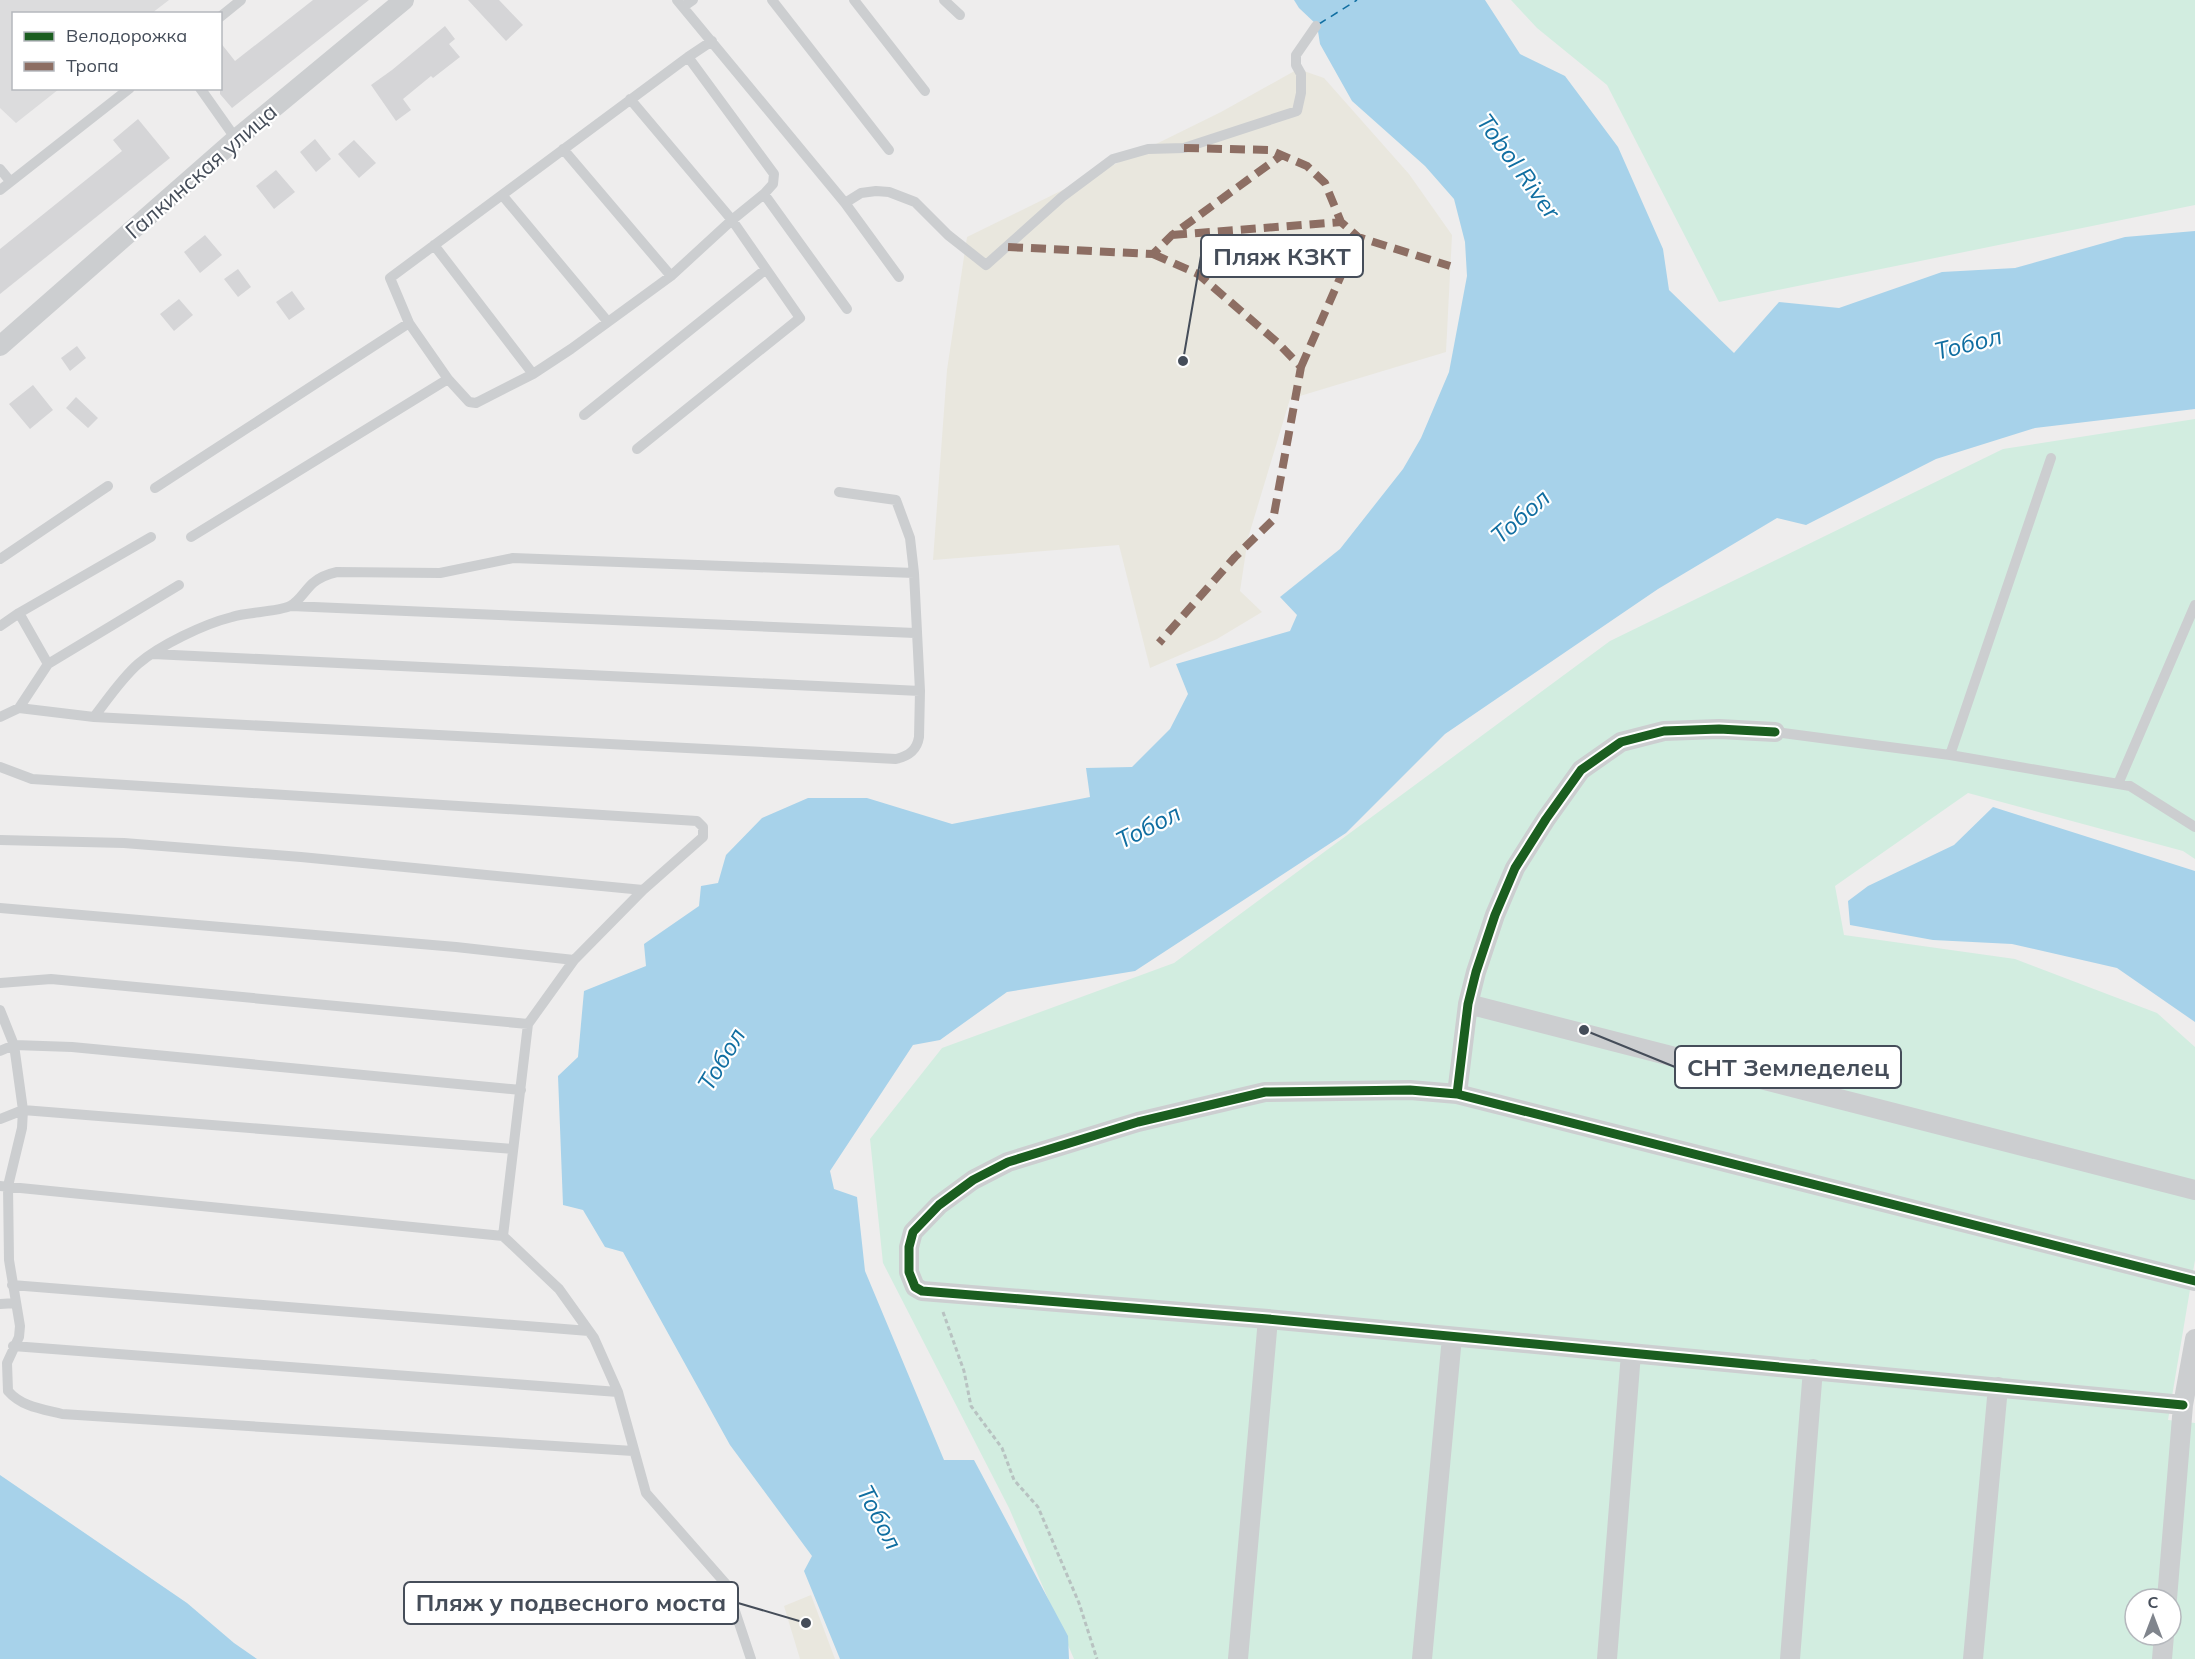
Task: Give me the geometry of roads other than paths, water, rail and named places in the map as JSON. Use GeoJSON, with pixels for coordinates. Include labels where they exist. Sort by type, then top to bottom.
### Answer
{"type":"FeatureCollection","features":[{"type":"Feature","properties":{"kind":"street","name":"Галкинская улица"},"geometry":{"type":"LineString","coordinates":[[0,346],[236,139],[404,0]]}},
{"type":"Feature","properties":{"kind":"street"},"geometry":{"type":"LineString","coordinates":[[1457,1094],[1468,1004],[1495,915],[1515,868],[1581,770],[1621,742],[1664,731],[1719,729],[1775,732]]}},
{"type":"Feature","properties":{"kind":"street"},"geometry":{"type":"LineString","coordinates":[[1468,1004],[2195,1190]]}},
{"type":"Feature","properties":{"kind":"street"},"geometry":{"type":"LineString","coordinates":[[2183,1405],[1268,1319],[922,1291],[912,1282],[909,1247],[913,1232],[939,1204],[973,1180],[1008,1162],[1138,1122],[1265,1092],[1410,1090],[1457,1094],[2195,1281]]}},
{"type":"Feature","properties":{"kind":"street"},"geometry":{"type":"LineString","coordinates":[[1238,1659],[1268,1319]]}},
{"type":"Feature","properties":{"kind":"street"},"geometry":{"type":"LineString","coordinates":[[1422,1659],[1452,1337]]}},
{"type":"Feature","properties":{"kind":"street"},"geometry":{"type":"LineString","coordinates":[[2168,1587],[2183,1405],[2195,1339]]}},
{"type":"Feature","properties":{"kind":"street"},"geometry":{"type":"LineString","coordinates":[[1607,1659],[1631,1353]]}},
{"type":"Feature","properties":{"kind":"street"},"geometry":{"type":"LineString","coordinates":[[1790,1659],[1813,1369]]}},
{"type":"Feature","properties":{"kind":"street"},"geometry":{"type":"LineString","coordinates":[[1972,1659],[1998,1387]]}},
{"type":"Feature","properties":{"kind":"lane"},"geometry":{"type":"LineString","coordinates":[[222,14],[241,0]]}},
{"type":"Feature","properties":{"kind":"lane"},"geometry":{"type":"LineString","coordinates":[[693,0],[680,4],[845,203],[898,277]]}},
{"type":"Feature","properties":{"kind":"lane"},"geometry":{"type":"LineString","coordinates":[[772,0],[889,150]]}},
{"type":"Feature","properties":{"kind":"lane"},"geometry":{"type":"LineString","coordinates":[[854,0],[925,91]]}},
{"type":"Feature","properties":{"kind":"lane"},"geometry":{"type":"LineString","coordinates":[[944,0],[960,15]]}},
{"type":"Feature","properties":{"kind":"lane"},"geometry":{"type":"LineString","coordinates":[[845,203],[861,193],[876,191],[889,192],[915,202],[948,235],[986,265],[1062,197],[1113,159],[1148,149],[1184,148],[1298,111],[1301,74],[1296,65],[1296,55],[1316,26]]}},
{"type":"Feature","properties":{"kind":"lane"},"geometry":{"type":"LineString","coordinates":[[688,57],[774,174],[773,184],[671,276],[608,322],[532,374],[476,402],[469,402],[448,379],[410,323],[390,278],[503,196],[630,99],[688,57],[712,41]]}},
{"type":"Feature","properties":{"kind":"lane"},"geometry":{"type":"LineString","coordinates":[[0,190],[127,90]]}},
{"type":"Feature","properties":{"kind":"lane"},"geometry":{"type":"LineString","coordinates":[[201,90],[236,139]]}},
{"type":"Feature","properties":{"kind":"lane"},"geometry":{"type":"LineString","coordinates":[[630,99],[732,220],[800,318],[637,449]]}},
{"type":"Feature","properties":{"kind":"lane"},"geometry":{"type":"LineString","coordinates":[[563,149],[671,276]]}},
{"type":"Feature","properties":{"kind":"lane"},"geometry":{"type":"LineString","coordinates":[[0,169],[10,181]]}},
{"type":"Feature","properties":{"kind":"lane"},"geometry":{"type":"LineString","coordinates":[[764,194],[847,309]]}},
{"type":"Feature","properties":{"kind":"lane"},"geometry":{"type":"LineString","coordinates":[[503,196],[608,322]]}},
{"type":"Feature","properties":{"kind":"lane"},"geometry":{"type":"LineString","coordinates":[[434,245],[532,374]]}},
{"type":"Feature","properties":{"kind":"lane"},"geometry":{"type":"LineString","coordinates":[[584,415],[765,270]]}},
{"type":"Feature","properties":{"kind":"lane"},"geometry":{"type":"LineString","coordinates":[[155,488],[410,323]]}},
{"type":"Feature","properties":{"kind":"lane"},"geometry":{"type":"LineString","coordinates":[[191,537],[448,379]]}},
{"type":"Feature","properties":{"kind":"lane"},"geometry":{"type":"LineString","coordinates":[[1950,755],[2051,458]]}},
{"type":"Feature","properties":{"kind":"lane"},"geometry":{"type":"LineString","coordinates":[[0,559],[108,486]]}},
{"type":"Feature","properties":{"kind":"lane"},"geometry":{"type":"LineString","coordinates":[[19,708],[94,717],[896,759],[906,757],[918,744],[920,691],[910,538],[896,500],[839,492]]}},
{"type":"Feature","properties":{"kind":"lane"},"geometry":{"type":"LineString","coordinates":[[0,626],[151,537]]}},
{"type":"Feature","properties":{"kind":"lane"},"geometry":{"type":"LineString","coordinates":[[291,606],[313,583],[326,575],[337,572],[440,573],[513,558],[914,573]]}},
{"type":"Feature","properties":{"kind":"lane"},"geometry":{"type":"LineString","coordinates":[[0,717],[19,708],[48,664],[179,585]]}},
{"type":"Feature","properties":{"kind":"lane"},"geometry":{"type":"LineString","coordinates":[[2118,784],[2195,605]]}},
{"type":"Feature","properties":{"kind":"lane"},"geometry":{"type":"LineString","coordinates":[[94,717],[131,671],[153,654],[197,628],[242,614],[291,606],[915,633]]}},
{"type":"Feature","properties":{"kind":"lane"},"geometry":{"type":"LineString","coordinates":[[19,613],[48,664]]}},
{"type":"Feature","properties":{"kind":"lane"},"geometry":{"type":"LineString","coordinates":[[153,654],[920,691]]}},
{"type":"Feature","properties":{"kind":"lane"},"geometry":{"type":"LineString","coordinates":[[1775,732],[1950,755],[2130,786],[2195,827]]}},
{"type":"Feature","properties":{"kind":"lane"},"geometry":{"type":"LineString","coordinates":[[0,766],[32,779],[698,821],[703,827],[703,837],[643,890],[574,960],[528,1024],[503,1236]]}},
{"type":"Feature","properties":{"kind":"lane"},"geometry":{"type":"LineString","coordinates":[[0,840],[124,843],[301,857],[643,890]]}},
{"type":"Feature","properties":{"kind":"lane"},"geometry":{"type":"LineString","coordinates":[[0,908],[456,947],[574,960]]}},
{"type":"Feature","properties":{"kind":"lane"},"geometry":{"type":"LineString","coordinates":[[0,983],[51,979],[528,1024]]}},
{"type":"Feature","properties":{"kind":"lane"},"geometry":{"type":"LineString","coordinates":[[0,1010],[14,1046],[23,1110],[22,1128],[4,1186],[4,1242],[20,1326],[19,1337],[7,1363],[8,1391],[16,1400],[62,1414],[633,1452]]}},
{"type":"Feature","properties":{"kind":"lane"},"geometry":{"type":"LineString","coordinates":[[0,1051],[14,1046],[72,1047],[521,1090]]}},
{"type":"Feature","properties":{"kind":"lane"},"geometry":{"type":"LineString","coordinates":[[0,1119],[23,1110],[513,1149]]}},
{"type":"Feature","properties":{"kind":"lane"},"geometry":{"type":"LineString","coordinates":[[4,1186],[503,1236],[559,1289],[589,1330],[618,1392],[646,1493],[726,1584],[751,1659]]}},
{"type":"Feature","properties":{"kind":"lane"},"geometry":{"type":"LineString","coordinates":[[12,1285],[589,1330]]}},
{"type":"Feature","properties":{"kind":"lane"},"geometry":{"type":"LineString","coordinates":[[0,1304],[15,1303]]}},
{"type":"Feature","properties":{"kind":"lane"},"geometry":{"type":"LineString","coordinates":[[13,1346],[618,1392]]}},
{"type":"Feature","properties":{"kind":"water"},"geometry":{"type":"Polygon","coordinates":[[[1294,0],[1485,0],[1520,54],[1565,76],[1618,147],[1663,249],[1669,290],[1734,353],[1779,302],[1839,308],[1942,272],[2015,268],[2125,237],[2195,231],[2195,409],[2035,428],[1936,459],[1806,525],[1777,518],[1658,589],[1445,734],[1346,833],[1135,971],[1007,992],[940,1040],[913,1045],[830,1171],[834,1189],[857,1197],[865,1271],[944,1460],[974,1460],[1068,1636],[1069,1659],[840,1659],[804,1571],[812,1556],[730,1445],[623,1252],[605,1247],[583,1210],[563,1205],[558,1076],[578,1057],[584,991],[646,966],[644,944],[699,906],[701,886],[718,883],[726,855],[762,818],[808,798],[867,798],[952,824],[1090,797],[1086,768],[1132,767],[1170,729],[1188,694],[1176,664],[1290,631],[1297,615],[1280,597],[1340,549],[1403,469],[1421,438],[1449,372],[1467,276],[1465,242],[1454,199],[1425,166],[1352,101],[1320,44],[1317,25],[1294,0]]]}},
{"type":"Feature","properties":{"kind":"water"},"geometry":{"type":"Polygon","coordinates":[[[1993,807],[2195,871],[2195,1022],[2117,968],[2012,944],[1933,940],[1850,925],[1848,901],[1868,886],[1954,845],[1993,807]]]}},
{"type":"Feature","properties":{"kind":"water"},"geometry":{"type":"Polygon","coordinates":[[[0,1475],[187,1603],[234,1643],[257,1659],[0,1659],[0,1475]]]}},
{"type":"Feature","properties":{"kind":"place","name":"Пляж КЗКТ"},"geometry":{"type":"Point","coordinates":[1183,361]}},
{"type":"Feature","properties":{"kind":"place","name":"СНТ Земледелец"},"geometry":{"type":"Point","coordinates":[1584,1030]}},
{"type":"Feature","properties":{"kind":"place","name":"Пляж у подвесного моста"},"geometry":{"type":"Point","coordinates":[806,1623]}},
{"type":"Feature","properties":{"kind":"water label","name":"Tobol River"},"geometry":{"type":"Point","coordinates":[1519,166]}},
{"type":"Feature","properties":{"kind":"water label","name":"Тобол"},"geometry":{"type":"Point","coordinates":[1968,343]}},
{"type":"Feature","properties":{"kind":"water label","name":"Тобол"},"geometry":{"type":"Point","coordinates":[1520,516]}},
{"type":"Feature","properties":{"kind":"water label","name":"Тобол"},"geometry":{"type":"Point","coordinates":[1148,826]}},
{"type":"Feature","properties":{"kind":"water label","name":"Тобол"},"geometry":{"type":"Point","coordinates":[721,1059]}},
{"type":"Feature","properties":{"kind":"water label","name":"Тобол"},"geometry":{"type":"Point","coordinates":[880,1517]}}]}
